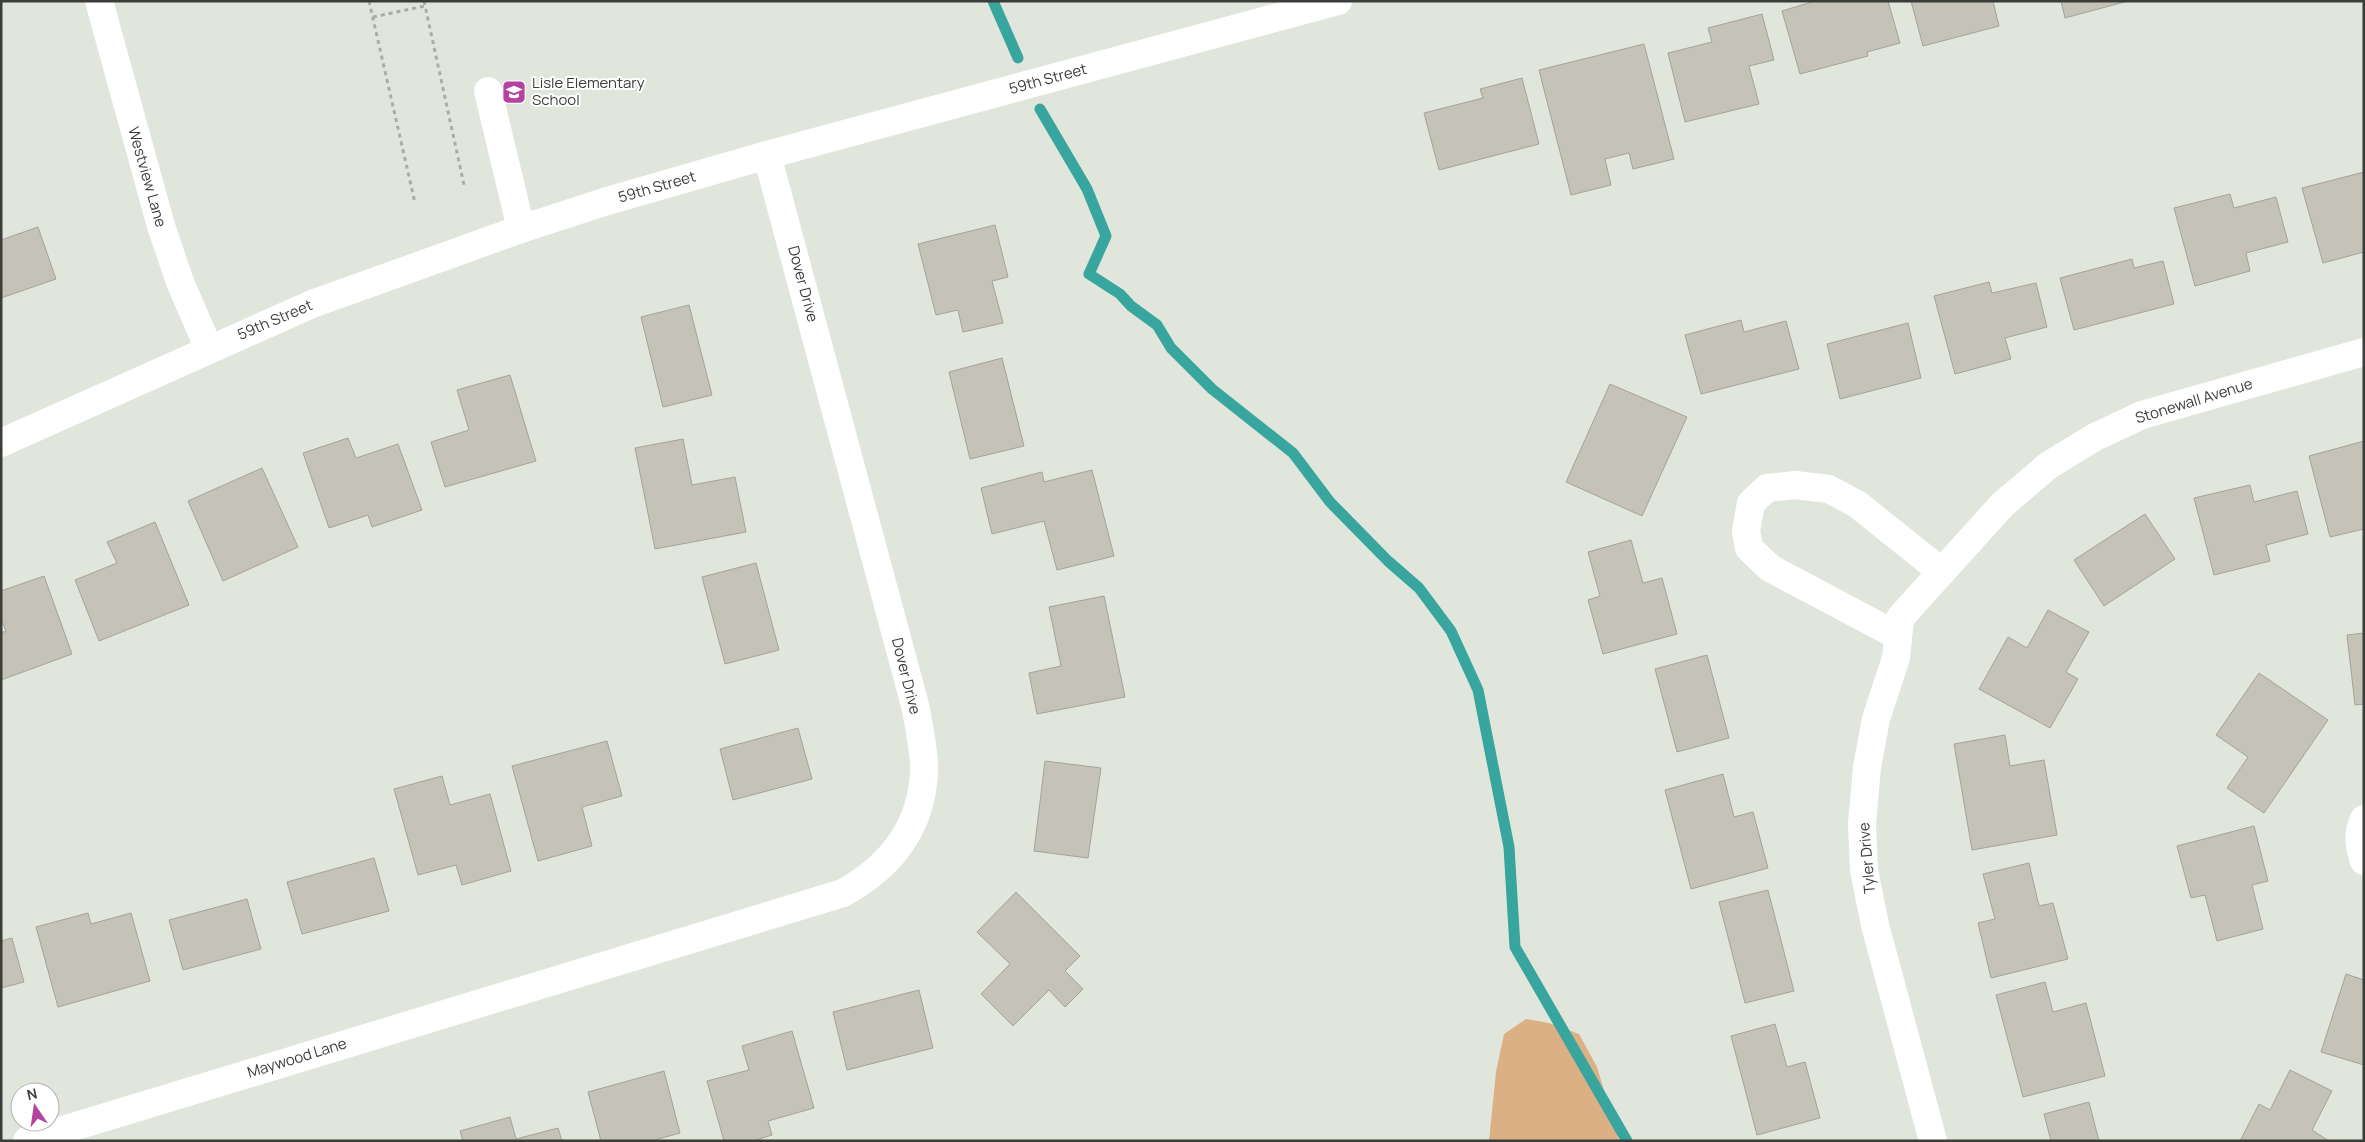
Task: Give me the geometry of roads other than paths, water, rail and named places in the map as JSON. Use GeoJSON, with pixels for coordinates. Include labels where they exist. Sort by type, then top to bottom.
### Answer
{"type":"FeatureCollection","features":[{"type":"Feature","properties":{"kind":"street","name":"Westview Lane"},"geometry":{"type":"LineString","coordinates":[[99,1],[161,226],[180,282],[209,349]]}},
{"type":"Feature","properties":{"kind":"street","name":"59th Street"},"geometry":{"type":"LineString","coordinates":[[1,443],[312,304],[520,229],[604,202],[767,155],[1338,1]]}},
{"type":"Feature","properties":{"kind":"street"},"geometry":{"type":"LineString","coordinates":[[488,91],[520,229]]}},
{"type":"Feature","properties":{"kind":"street","name":"Dover Drive"},"geometry":{"type":"LineString","coordinates":[[568,976],[842,893],[860,883],[899,848],[912,826],[920,800],[924,765],[916,708],[784,210],[767,155]]}},
{"type":"Feature","properties":{"kind":"street","name":"Stonewall Avenue"},"geometry":{"type":"LineString","coordinates":[[1937,578],[2002,505],[2049,466],[2095,437],[2142,415],[2364,352]]}},
{"type":"Feature","properties":{"kind":"street"},"geometry":{"type":"LineString","coordinates":[[1898,636],[1770,568],[1749,548],[1746,531],[1751,503],[1767,488],[1794,485],[1829,489],[1857,504],[1937,578]]}},
{"type":"Feature","properties":{"kind":"street","name":"Tyler Drive"},"geometry":{"type":"LineString","coordinates":[[1933,1141],[1875,925],[1864,870],[1862,824],[1867,767],[1876,719],[1896,658],[1900,618],[1937,578]]}},
{"type":"Feature","properties":{"kind":"street"},"geometry":{"type":"LineString","coordinates":[[2364,818],[2360,827],[2359,844],[2364,861]]}},
{"type":"Feature","properties":{"kind":"street","name":"Maywood Lane"},"geometry":{"type":"LineString","coordinates":[[28,1141],[568,976]]}},
{"type":"Feature","properties":{"kind":"waterway"},"geometry":{"type":"LineString","coordinates":[[993,1],[1018,58]]}},
{"type":"Feature","properties":{"kind":"waterway"},"geometry":{"type":"LineString","coordinates":[[1040,109],[1087,189],[1106,236],[1089,274],[1120,294],[1131,306],[1157,325],[1171,348],[1212,389],[1293,453],[1330,502],[1388,561],[1419,588],[1451,631],[1478,690],[1509,847],[1515,947],[1627,1141]]}},
{"type":"Feature","properties":{"kind":"place","name":"Lisle Elementary School"},"geometry":{"type":"Point","coordinates":[514,92]}}]}
